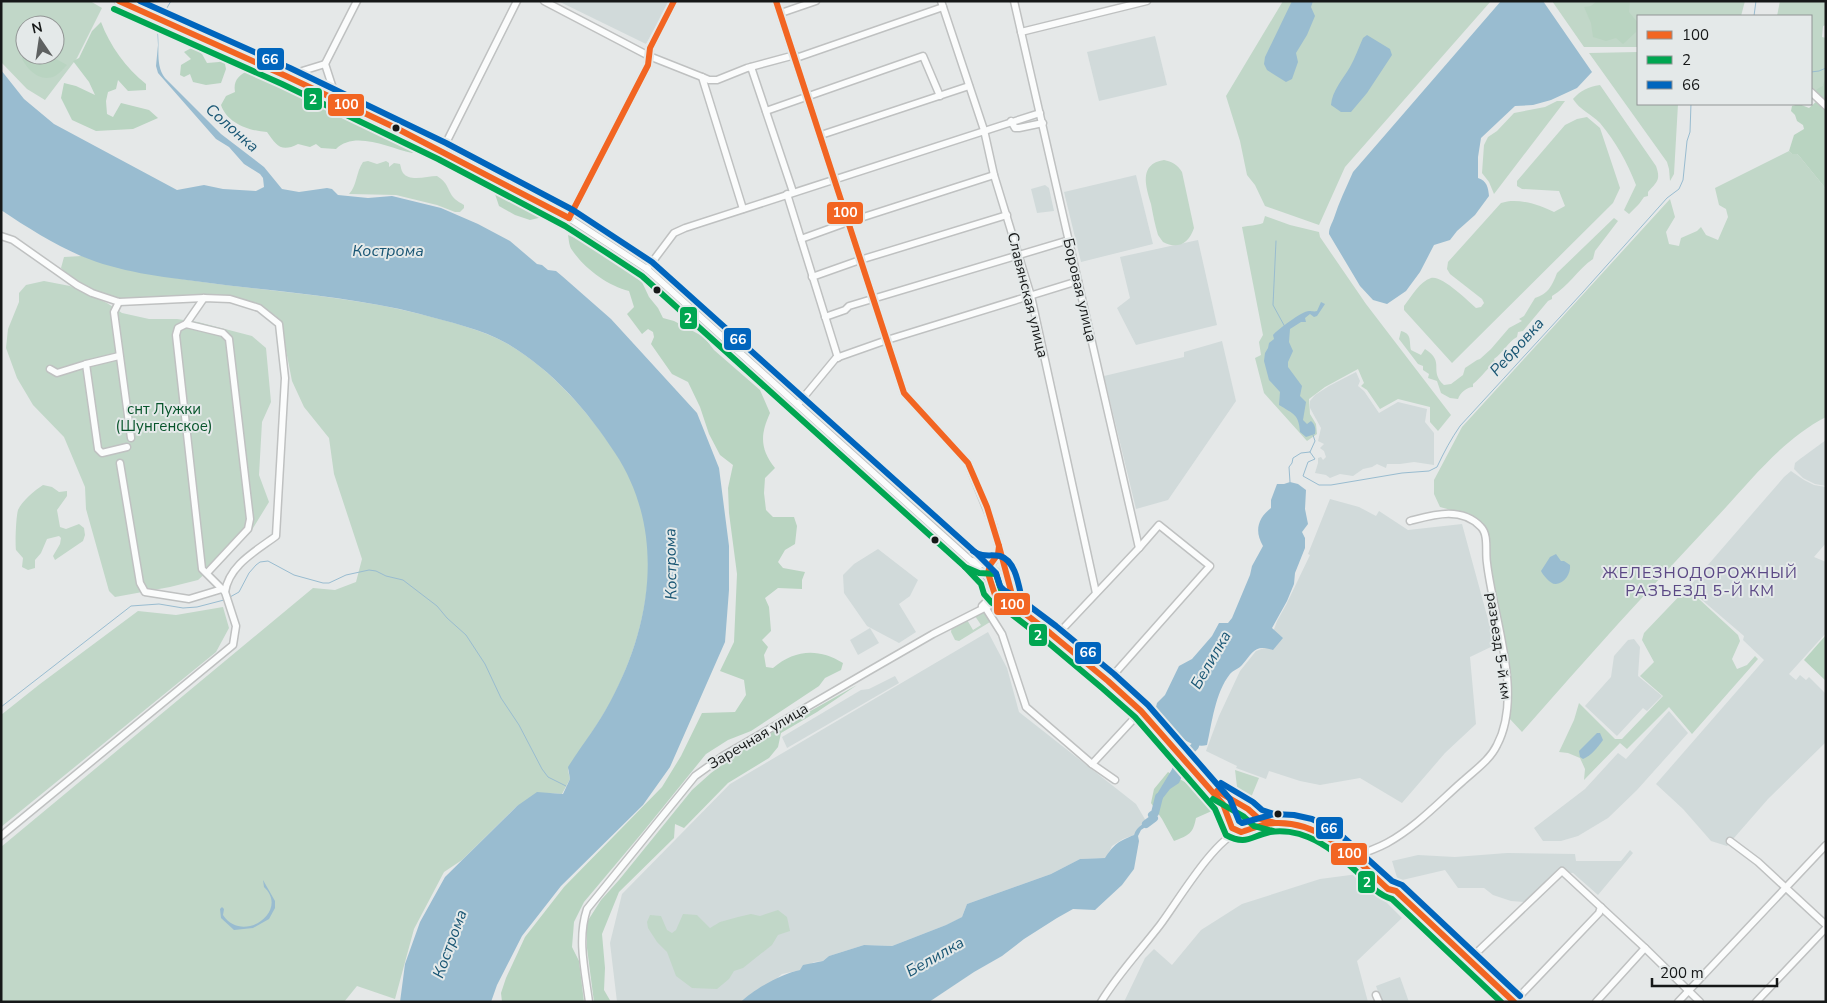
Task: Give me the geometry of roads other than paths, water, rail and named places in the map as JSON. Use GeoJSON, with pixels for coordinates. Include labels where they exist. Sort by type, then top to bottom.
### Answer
{"type":"FeatureCollection","features":[{"type":"Feature","properties":{"kind":"street"},"geometry":{"type":"LineString","coordinates":[[118,1],[129,4],[286,76],[442,150],[569,218],[647,269],[989,579]]}},
{"type":"Feature","properties":{"kind":"street"},"geometry":{"type":"LineString","coordinates":[[337,101],[325,64],[357,1]]}},
{"type":"Feature","properties":{"kind":"street"},"geometry":{"type":"LineString","coordinates":[[442,150],[517,1]]}},
{"type":"Feature","properties":{"kind":"street"},"geometry":{"type":"LineString","coordinates":[[544,1],[649,56],[710,80],[717,80],[751,67],[796,56],[942,4]]}},
{"type":"Feature","properties":{"kind":"street"},"geometry":{"type":"LineString","coordinates":[[569,218],[648,65],[650,48],[674,1]]}},
{"type":"Feature","properties":{"kind":"street"},"geometry":{"type":"LineString","coordinates":[[776,1],[836,178],[860,260],[904,393],[968,463],[987,507],[1015,606]]}},
{"type":"Feature","properties":{"kind":"street"},"geometry":{"type":"LineString","coordinates":[[781,13],[816,1]]}},
{"type":"Feature","properties":{"kind":"street","name":"Боровая улица"},"geometry":{"type":"LineString","coordinates":[[1014,1],[1139,548]]}},
{"type":"Feature","properties":{"kind":"street"},"geometry":{"type":"LineString","coordinates":[[1021,32],[1148,1]]}},
{"type":"Feature","properties":{"kind":"street","name":"Славянская улица"},"geometry":{"type":"LineString","coordinates":[[942,4],[984,130],[994,175],[1031,296],[1096,593]]}},
{"type":"Feature","properties":{"kind":"street"},"geometry":{"type":"LineString","coordinates":[[766,112],[923,56],[940,96]]}},
{"type":"Feature","properties":{"kind":"street"},"geometry":{"type":"LineString","coordinates":[[286,76],[325,64]]}},
{"type":"Feature","properties":{"kind":"street"},"geometry":{"type":"LineString","coordinates":[[751,67],[790,193],[812,277],[838,358]]}},
{"type":"Feature","properties":{"kind":"street"},"geometry":{"type":"LineString","coordinates":[[702,77],[723,150],[743,209]]}},
{"type":"Feature","properties":{"kind":"street"},"geometry":{"type":"LineString","coordinates":[[821,135],[969,86]]}},
{"type":"Feature","properties":{"kind":"street"},"geometry":{"type":"LineString","coordinates":[[1812,93],[1826,106]]}},
{"type":"Feature","properties":{"kind":"street"},"geometry":{"type":"LineString","coordinates":[[647,269],[674,233],[790,193],[1040,113]]}},
{"type":"Feature","properties":{"kind":"street"},"geometry":{"type":"LineString","coordinates":[[1011,121],[1015,128],[1042,123]]}},
{"type":"Feature","properties":{"kind":"street"},"geometry":{"type":"LineString","coordinates":[[801,239],[994,175]]}},
{"type":"Feature","properties":{"kind":"street"},"geometry":{"type":"LineString","coordinates":[[812,277],[860,260],[1007,215]]}},
{"type":"Feature","properties":{"kind":"street"},"geometry":{"type":"LineString","coordinates":[[1,236],[13,240],[92,294],[119,302],[204,298],[230,299],[259,308],[279,324],[285,378],[276,536],[237,567],[226,583],[224,591]]}},
{"type":"Feature","properties":{"kind":"street"},"geometry":{"type":"LineString","coordinates":[[825,318],[845,310],[849,306],[1069,240]]}},
{"type":"Feature","properties":{"kind":"street"},"geometry":{"type":"LineString","coordinates":[[798,404],[838,358],[887,340],[1078,281]]}},
{"type":"Feature","properties":{"kind":"street"},"geometry":{"type":"LineString","coordinates":[[1,836],[232,644],[236,626],[230,605],[224,591],[202,569],[176,334],[178,328],[186,324],[204,298]]}},
{"type":"Feature","properties":{"kind":"street"},"geometry":{"type":"LineString","coordinates":[[119,302],[114,312],[131,438]]}},
{"type":"Feature","properties":{"kind":"street"},"geometry":{"type":"LineString","coordinates":[[186,324],[223,334],[229,339],[250,519],[248,529],[206,573]]}},
{"type":"Feature","properties":{"kind":"street"},"geometry":{"type":"LineString","coordinates":[[50,369],[57,373],[119,356]]}},
{"type":"Feature","properties":{"kind":"street"},"geometry":{"type":"LineString","coordinates":[[86,364],[98,449],[102,453],[127,448]]}},
{"type":"Feature","properties":{"kind":"street"},"geometry":{"type":"LineString","coordinates":[[120,463],[140,583],[145,592],[189,599],[224,591]]}},
{"type":"Feature","properties":{"kind":"street","name":"разъезд 5-й км"},"geometry":{"type":"LineString","coordinates":[[1352,857],[1389,842],[1415,824],[1484,762],[1497,747],[1504,730],[1507,710],[1501,634],[1487,564],[1484,530],[1480,525],[1468,519],[1446,512],[1410,521]]}},
{"type":"Feature","properties":{"kind":"street"},"geometry":{"type":"LineString","coordinates":[[1055,636],[1139,548],[1158,525],[1210,566],[1108,680]]}},
{"type":"Feature","properties":{"kind":"street"},"geometry":{"type":"LineString","coordinates":[[999,546],[998,554],[991,564],[988,573],[995,595],[1015,606],[1055,636],[1108,680],[1141,711],[1223,804],[1229,824],[1227,837]]}},
{"type":"Feature","properties":{"kind":"street"},"geometry":{"type":"LineString","coordinates":[[970,560],[979,564],[999,564],[1004,569]]}},
{"type":"Feature","properties":{"kind":"street"},"geometry":{"type":"LineString","coordinates":[[992,590],[990,598],[982,608],[1002,634],[1026,707],[1092,764],[1115,780]]}},
{"type":"Feature","properties":{"kind":"street"},"geometry":{"type":"LineString","coordinates":[[1002,599],[1009,590]]}},
{"type":"Feature","properties":{"kind":"street","name":"Заречная улица"},"geometry":{"type":"LineString","coordinates":[[589,1002],[582,938],[582,923],[588,909],[695,776],[740,746],[899,653],[1002,599]]}},
{"type":"Feature","properties":{"kind":"street"},"geometry":{"type":"LineString","coordinates":[[1092,764],[1141,711]]}},
{"type":"Feature","properties":{"kind":"street"},"geometry":{"type":"LineString","coordinates":[[1207,784],[1248,809],[1252,814],[1273,823]]}},
{"type":"Feature","properties":{"kind":"street"},"geometry":{"type":"LineString","coordinates":[[1228,816],[1235,808],[1242,806]]}},
{"type":"Feature","properties":{"kind":"street"},"geometry":{"type":"LineString","coordinates":[[1249,829],[1253,822],[1252,814]]}},
{"type":"Feature","properties":{"kind":"street"},"geometry":{"type":"LineString","coordinates":[[1101,1002],[1116,977],[1161,924],[1190,881],[1227,837],[1273,823],[1293,823],[1313,828],[1334,840],[1388,889],[1391,896],[1502,1002]]}},
{"type":"Feature","properties":{"kind":"street"},"geometry":{"type":"LineString","coordinates":[[1229,824],[1240,832]]}},
{"type":"Feature","properties":{"kind":"street"},"geometry":{"type":"LineString","coordinates":[[1730,841],[1758,862],[1826,926],[1756,1002]]}},
{"type":"Feature","properties":{"kind":"street"},"geometry":{"type":"LineString","coordinates":[[1678,1002],[1826,845]]}},
{"type":"Feature","properties":{"kind":"street"},"geometry":{"type":"LineString","coordinates":[[1470,959],[1562,871],[1700,1002]]}},
{"type":"Feature","properties":{"kind":"street"},"geometry":{"type":"LineString","coordinates":[[1388,889],[1396,891],[1514,1002],[1599,913],[1601,908]]}},
{"type":"Feature","properties":{"kind":"street"},"geometry":{"type":"LineString","coordinates":[[1596,1002],[1645,948]]}},
{"type":"Feature","properties":{"kind":"street"},"geometry":{"type":"LineString","coordinates":[[1376,994],[1379,1002]]}},
{"type":"Feature","properties":{"kind":"water"},"geometry":{"type":"Polygon","coordinates":[[[1292,1],[1313,1],[1311,7],[1315,16],[1307,35],[1296,53],[1298,62],[1292,79],[1286,82],[1267,70],[1264,64],[1265,57],[1292,1]]]}},
{"type":"Feature","properties":{"kind":"water"},"geometry":{"type":"Polygon","coordinates":[[[1501,1],[1543,1],[1592,72],[1577,88],[1551,100],[1533,105],[1515,106],[1481,138],[1478,157],[1478,178],[1486,185],[1489,196],[1475,215],[1450,240],[1434,245],[1420,272],[1406,291],[1387,304],[1373,300],[1360,286],[1329,234],[1343,195],[1353,172],[1501,1]]]}},
{"type":"Feature","properties":{"kind":"water","name":"Кострома"},"geometry":{"type":"Polygon","coordinates":[[[157,27],[160,67],[165,78],[221,134],[264,167],[282,189],[299,192],[327,188],[332,189],[338,195],[368,198],[392,196],[441,208],[478,224],[510,241],[537,264],[542,265],[548,270],[556,271],[611,319],[697,413],[719,468],[729,546],[729,590],[725,642],[670,767],[643,805],[561,886],[522,936],[497,985],[491,1002],[400,1002],[405,964],[420,922],[445,877],[517,806],[537,792],[563,794],[570,779],[568,767],[610,702],[636,641],[643,610],[647,578],[647,545],[642,514],[631,483],[615,453],[581,407],[540,366],[498,339],[465,326],[393,308],[312,295],[172,278],[110,266],[95,262],[61,246],[1,210],[1,70],[24,99],[54,124],[177,190],[204,185],[223,189],[256,191],[264,187],[263,178],[260,174],[244,164],[229,147],[216,139],[158,73],[156,66],[157,27]]]}},
{"type":"Feature","properties":{"kind":"water"},"geometry":{"type":"Polygon","coordinates":[[[1367,35],[1390,49],[1392,55],[1367,93],[1351,112],[1341,112],[1331,105],[1333,95],[1352,64],[1363,38],[1367,35]]]}},
{"type":"Feature","properties":{"kind":"water"},"geometry":{"type":"Polygon","coordinates":[[[1321,302],[1325,304],[1317,316],[1314,317],[1310,314],[1305,318],[1306,322],[1301,322],[1290,329],[1289,342],[1293,351],[1288,367],[1302,386],[1300,396],[1306,402],[1303,420],[1307,424],[1311,421],[1315,428],[1315,434],[1306,437],[1300,432],[1297,418],[1279,405],[1280,392],[1269,380],[1264,361],[1269,343],[1274,339],[1273,335],[1301,314],[1317,311],[1321,302]]]}},
{"type":"Feature","properties":{"kind":"water"},"geometry":{"type":"Polygon","coordinates":[[[1290,482],[1298,484],[1306,490],[1305,509],[1308,524],[1302,532],[1305,538],[1305,548],[1295,573],[1294,584],[1272,628],[1283,638],[1273,650],[1262,648],[1255,650],[1241,666],[1230,674],[1217,699],[1207,745],[1192,744],[1178,735],[1160,717],[1155,711],[1157,703],[1165,695],[1179,666],[1192,659],[1212,636],[1219,623],[1228,623],[1232,618],[1252,566],[1263,546],[1258,530],[1260,520],[1271,508],[1271,500],[1277,484],[1290,482]]]}},
{"type":"Feature","properties":{"kind":"water"},"geometry":{"type":"Polygon","coordinates":[[[1556,554],[1561,561],[1570,565],[1570,568],[1565,580],[1554,584],[1541,571],[1550,557],[1556,554]]]}},
{"type":"Feature","properties":{"kind":"water"},"geometry":{"type":"Polygon","coordinates":[[[1597,733],[1600,733],[1603,740],[1592,754],[1583,759],[1580,757],[1579,751],[1597,733]]]}},
{"type":"Feature","properties":{"kind":"water"},"geometry":{"type":"Polygon","coordinates":[[[1179,761],[1183,774],[1179,783],[1170,789],[1156,807],[1157,794],[1179,761]]]}},
{"type":"Feature","properties":{"kind":"water"},"geometry":{"type":"Polygon","coordinates":[[[1154,818],[1153,822],[1141,830],[1138,836],[1139,841],[1134,869],[1122,885],[1095,910],[1073,909],[929,1002],[741,1002],[769,982],[785,974],[800,970],[803,965],[823,961],[829,956],[864,945],[892,946],[962,917],[967,904],[1051,874],[1080,859],[1105,858],[1117,844],[1134,835],[1139,827],[1154,818]]]}},
{"type":"Feature","properties":{"kind":"water"},"geometry":{"type":"Polygon","coordinates":[[[263,880],[275,901],[275,908],[269,919],[253,928],[234,930],[221,918],[220,909],[222,907],[224,909],[223,915],[232,923],[242,927],[252,926],[261,921],[268,914],[271,906],[271,896],[264,887],[263,880]]]}},
{"type":"Feature","properties":{"kind":"waterway","name":"Солонка"},"geometry":{"type":"LineString","coordinates":[[164,13],[171,1]]}},
{"type":"Feature","properties":{"kind":"waterway"},"geometry":{"type":"LineString","coordinates":[[1754,15],[1756,1]]}},
{"type":"Feature","properties":{"kind":"waterway","name":"Ребровка"},"geometry":{"type":"LineString","coordinates":[[1812,72],[1826,68]]}},
{"type":"Feature","properties":{"kind":"waterway","name":"Ребровка"},"geometry":{"type":"LineString","coordinates":[[1310,452],[1315,459],[1308,462],[1303,476],[1319,485],[1331,485],[1402,473],[1429,471],[1437,467],[1460,426],[1667,198],[1679,189],[1683,180],[1687,141],[1690,132],[1691,105]]}},
{"type":"Feature","properties":{"kind":"waterway","name":"Белилка"},"geometry":{"type":"LineString","coordinates":[[1276,241],[1273,305],[1285,327]]}},
{"type":"Feature","properties":{"kind":"waterway","name":"Белилка"},"geometry":{"type":"LineString","coordinates":[[1290,482],[1289,467],[1293,458],[1301,453],[1310,452],[1315,441],[1313,435]]}},
{"type":"Feature","properties":{"kind":"waterway"},"geometry":{"type":"LineString","coordinates":[[230,597],[239,592],[249,573],[256,565],[260,562],[268,561],[294,575],[323,583],[329,583],[346,575],[369,570],[403,580],[437,606],[466,635],[485,664],[501,698],[519,725],[542,769],[548,777],[566,786]]}},
{"type":"Feature","properties":{"kind":"waterway"},"geometry":{"type":"LineString","coordinates":[[1,707],[131,606],[159,604],[183,608],[197,607],[224,600]]}},
{"type":"Feature","properties":{"kind":"waterway","name":"Белилка"},"geometry":{"type":"LineString","coordinates":[[1176,770],[1180,762],[1195,746],[1197,737]]}},
{"type":"Feature","properties":{"kind":"waterway","name":"Белилка"},"geometry":{"type":"LineString","coordinates":[[1146,824],[1154,818],[1152,815],[1155,813],[1159,797]]}},
{"type":"Feature","properties":{"kind":"district","name":"ЖЕЛЕЗНОДОРОЖНЫЙ РАЗЪЕЗД 5-Й КМ"},"geometry":{"type":"Point","coordinates":[1700,582]}},
{"type":"Feature","properties":{"kind":"park label","name":"снт Лужки (Шунгенское)"},"geometry":{"type":"Point","coordinates":[164,418]}}]}
